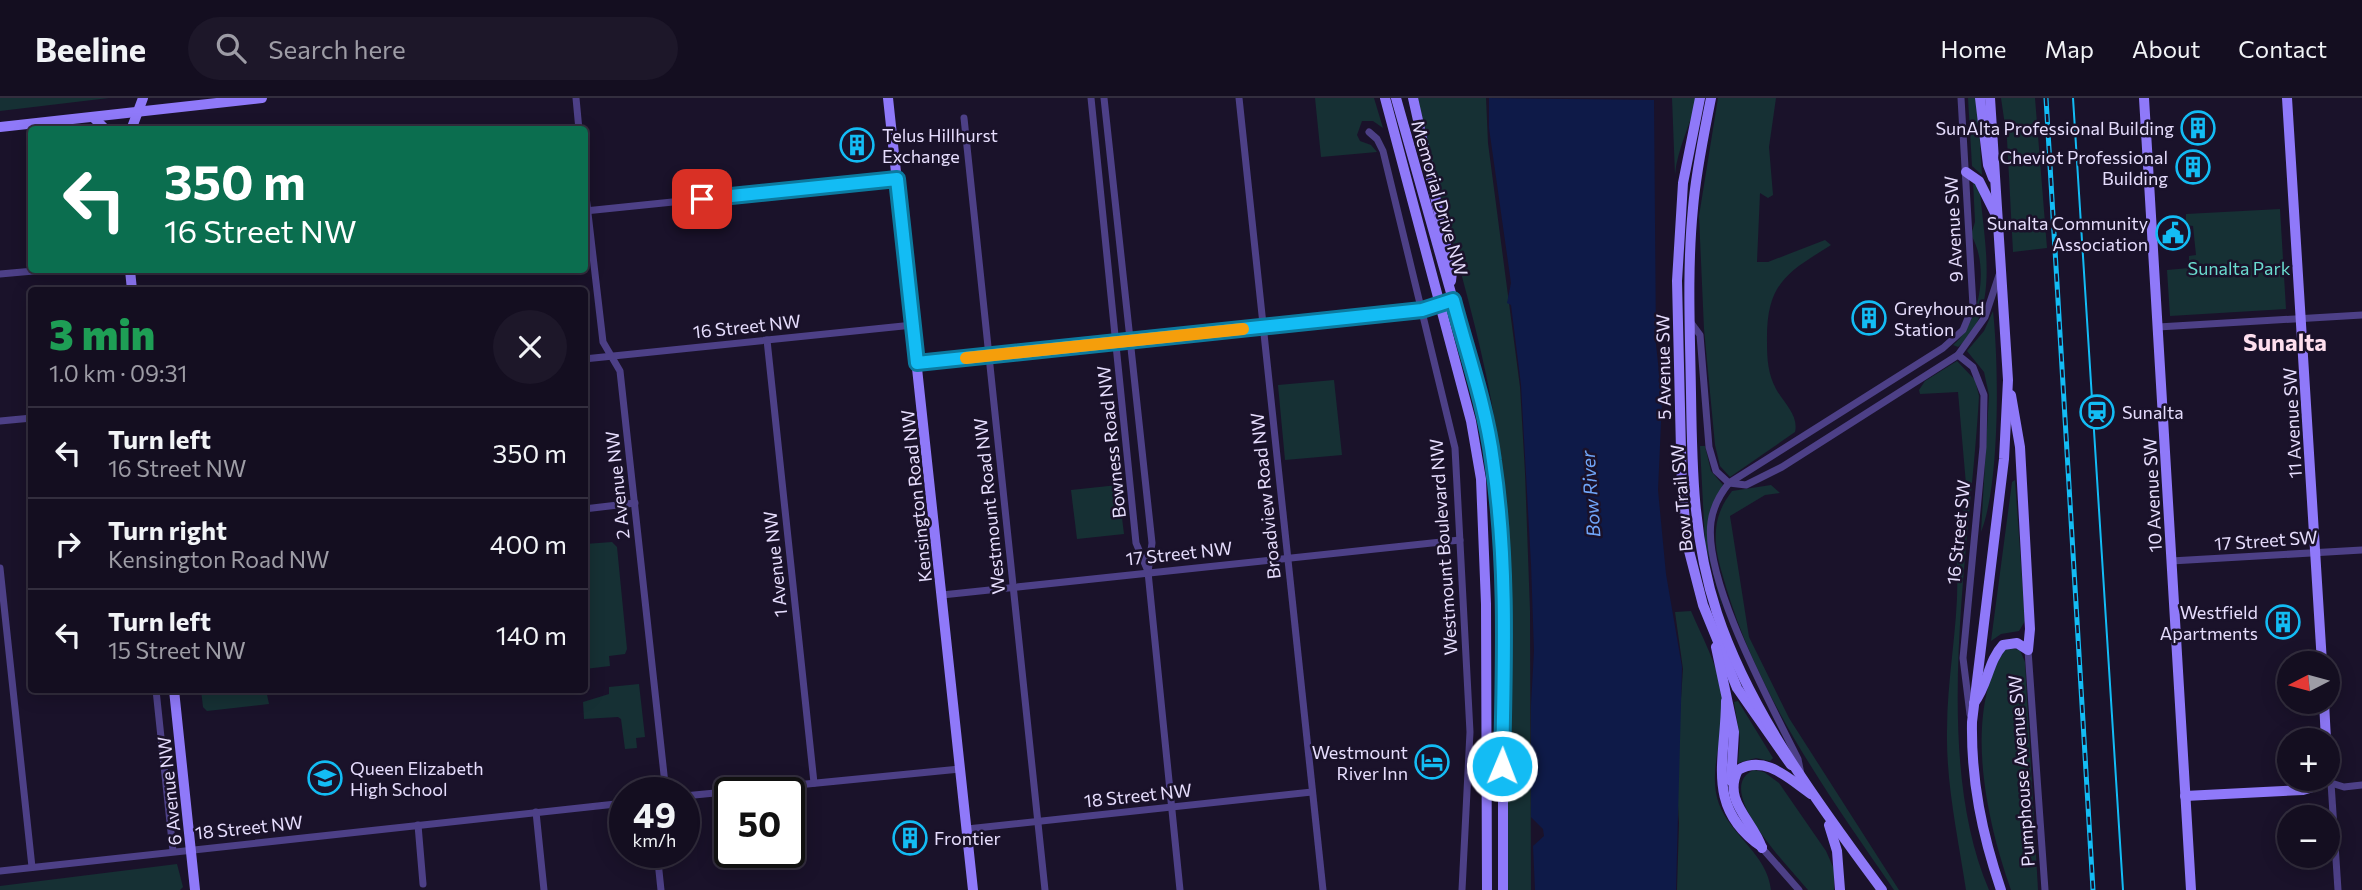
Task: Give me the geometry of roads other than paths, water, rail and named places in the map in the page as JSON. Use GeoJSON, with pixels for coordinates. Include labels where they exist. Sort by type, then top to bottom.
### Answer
{"type":"FeatureCollection","features":[{"type":"Feature","properties":{"kind":"main road"},"geometry":{"type":"LineString","coordinates":[[132,126],[143,98]]}},
{"type":"Feature","properties":{"kind":"main road"},"geometry":{"type":"LineString","coordinates":[[185,98],[199,105]]}},
{"type":"Feature","properties":{"kind":"main road"},"geometry":{"type":"LineString","coordinates":[[0,127],[262,98]]}},
{"type":"Feature","properties":{"kind":"main road","name":"Kensington Road NW"},"geometry":{"type":"LineString","coordinates":[[888,98],[973,890]]}},
{"type":"Feature","properties":{"kind":"main road","name":"Memorial Drive NW"},"geometry":{"type":"LineString","coordinates":[[1383,98],[1471,421],[1481,480],[1486,604],[1487,890]]}},
{"type":"Feature","properties":{"kind":"main road","name":"Memorial Drive NW"},"geometry":{"type":"LineString","coordinates":[[1396,98],[1487,426],[1497,492],[1503,565],[1503,890]]}},
{"type":"Feature","properties":{"kind":"main road"},"geometry":{"type":"LineString","coordinates":[[1413,98],[1452,272],[1450,288]]}},
{"type":"Feature","properties":{"kind":"main road","name":"5 Avenue SW"},"geometry":{"type":"LineString","coordinates":[[1700,98],[1683,183],[1679,228],[1682,493],[1693,575],[1716,640],[1746,706],[1782,756],[1801,775]]}},
{"type":"Feature","properties":{"kind":"main road","name":"Bow Trail SW"},"geometry":{"type":"LineString","coordinates":[[1711,98],[1693,208],[1689,319],[1693,486],[1702,562],[1735,658],[1811,794],[1882,890]]}},
{"type":"Feature","properties":{"kind":"main road"},"geometry":{"type":"LineString","coordinates":[[1980,98],[1988,165],[1996,188]]}},
{"type":"Feature","properties":{"kind":"main road"},"geometry":{"type":"LineString","coordinates":[[1974,703],[1984,691],[1993,658],[2003,645],[2017,643],[2028,650],[2030,629],[2020,447],[2008,380],[1990,98]]}},
{"type":"Feature","properties":{"kind":"main road","name":"10 Avenue SW"},"geometry":{"type":"LineString","coordinates":[[2144,98],[2191,890]]}},
{"type":"Feature","properties":{"kind":"main road","name":"11 Avenue SW"},"geometry":{"type":"LineString","coordinates":[[2287,98],[2321,651]]}},
{"type":"Feature","properties":{"kind":"main road"},"geometry":{"type":"LineString","coordinates":[[93,117],[102,126]]}},
{"type":"Feature","properties":{"kind":"main road"},"geometry":{"type":"LineString","coordinates":[[1966,172],[1979,181],[1998,218]]}},
{"type":"Feature","properties":{"kind":"main road"},"geometry":{"type":"LineString","coordinates":[[2001,890],[1983,839],[1974,788],[1972,722],[2004,459],[2008,380]]}},
{"type":"Feature","properties":{"kind":"main road"},"geometry":{"type":"LineString","coordinates":[[1716,640],[1717,657],[1734,732],[1731,789],[1735,802],[1757,832],[1762,848]]}},
{"type":"Feature","properties":{"kind":"main road","name":"6 Avenue NW"},"geometry":{"type":"LineString","coordinates":[[174,693],[195,890]]}},
{"type":"Feature","properties":{"kind":"main road"},"geometry":{"type":"LineString","coordinates":[[1726,701],[1720,786],[1729,812],[1752,841],[1762,848]]}},
{"type":"Feature","properties":{"kind":"main road"},"geometry":{"type":"LineString","coordinates":[[1731,789],[1738,770],[1758,763],[1770,766],[1811,794]]}},
{"type":"Feature","properties":{"kind":"main road"},"geometry":{"type":"LineString","coordinates":[[2185,796],[2283,791]]}},
{"type":"Feature","properties":{"kind":"main road"},"geometry":{"type":"LineString","coordinates":[[1827,818],[1837,851],[1840,890]]}},
{"type":"Feature","properties":{"kind":"street"},"geometry":{"type":"LineString","coordinates":[[576,98],[579,126]]}},
{"type":"Feature","properties":{"kind":"street","name":"Bowness Road NW"},"geometry":{"type":"LineString","coordinates":[[1091,98],[1136,543],[1148,572]]}},
{"type":"Feature","properties":{"kind":"street","name":"Bowness Road NW"},"geometry":{"type":"LineString","coordinates":[[1104,98],[1128,341],[1152,543],[1148,572],[1180,890]]}},
{"type":"Feature","properties":{"kind":"street","name":"Broadview Road NW"},"geometry":{"type":"LineString","coordinates":[[1239,98],[1323,890]]}},
{"type":"Feature","properties":{"kind":"street","name":"9 Avenue SW"},"geometry":{"type":"LineString","coordinates":[[1729,483],[1943,348],[1963,330],[1973,306],[1961,98]]}},
{"type":"Feature","properties":{"kind":"street","name":"Westmount Road NW"},"geometry":{"type":"LineString","coordinates":[[964,118],[1045,890]]}},
{"type":"Feature","properties":{"kind":"street","name":"Westmount Boulevard NW"},"geometry":{"type":"LineString","coordinates":[[1369,132],[1383,150],[1455,448],[1470,732],[1462,890]]}},
{"type":"Feature","properties":{"kind":"street"},"geometry":{"type":"LineString","coordinates":[[588,211],[897,179]]}},
{"type":"Feature","properties":{"kind":"street","name":"2 Avenue NW"},"geometry":{"type":"LineString","coordinates":[[588,226],[603,342],[620,371],[664,777]]}},
{"type":"Feature","properties":{"kind":"street"},"geometry":{"type":"LineString","coordinates":[[1689,319],[1700,335],[1709,447],[1716,471],[1729,483],[1758,482],[1958,355],[1985,317],[2001,270]]}},
{"type":"Feature","properties":{"kind":"street"},"geometry":{"type":"LineString","coordinates":[[0,274],[28,272]]}},
{"type":"Feature","properties":{"kind":"street"},"geometry":{"type":"LineString","coordinates":[[917,363],[1422,310],[1453,300]]}},
{"type":"Feature","properties":{"kind":"street"},"geometry":{"type":"LineString","coordinates":[[2158,327],[2362,315]]}},
{"type":"Feature","properties":{"kind":"street","name":"16 Street NW"},"geometry":{"type":"LineString","coordinates":[[588,359],[913,325]]}},
{"type":"Feature","properties":{"kind":"street","name":"1 Avenue NW"},"geometry":{"type":"LineString","coordinates":[[766,340],[814,783]]}},
{"type":"Feature","properties":{"kind":"street","name":"16 Street SW"},"geometry":{"type":"LineString","coordinates":[[1958,355],[1973,367],[1984,395],[1983,447],[1963,658],[1972,722]]}},
{"type":"Feature","properties":{"kind":"street"},"geometry":{"type":"LineString","coordinates":[[0,421],[28,418]]}},
{"type":"Feature","properties":{"kind":"street"},"geometry":{"type":"LineString","coordinates":[[1729,483],[1714,508],[1711,523],[1717,570],[1747,656],[1798,759],[1801,775]]}},
{"type":"Feature","properties":{"kind":"street"},"geometry":{"type":"LineString","coordinates":[[588,509],[635,503]]}},
{"type":"Feature","properties":{"kind":"street","name":"17 Street NW"},"geometry":{"type":"LineString","coordinates":[[942,595],[1461,540]]}},
{"type":"Feature","properties":{"kind":"street","name":"17 Street SW"},"geometry":{"type":"LineString","coordinates":[[2171,561],[2362,550]]}},
{"type":"Feature","properties":{"kind":"street"},"geometry":{"type":"LineString","coordinates":[[0,568],[32,867]]}},
{"type":"Feature","properties":{"kind":"street","name":"Pumphouse Avenue SW"},"geometry":{"type":"LineString","coordinates":[[2028,650],[2045,890]]}},
{"type":"Feature","properties":{"kind":"street","name":"6 Avenue NW"},"geometry":{"type":"LineString","coordinates":[[156,693],[173,851]]}},
{"type":"Feature","properties":{"kind":"street"},"geometry":{"type":"LineString","coordinates":[[158,703],[175,701]]}},
{"type":"Feature","properties":{"kind":"street"},"geometry":{"type":"LineString","coordinates":[[700,794],[960,769]]}},
{"type":"Feature","properties":{"kind":"street"},"geometry":{"type":"LineString","coordinates":[[2340,786],[2362,785]]}},
{"type":"Feature","properties":{"kind":"street"},"geometry":{"type":"LineString","coordinates":[[2326,791],[2338,890]]}},
{"type":"Feature","properties":{"kind":"street","name":"18 Street NW"},"geometry":{"type":"LineString","coordinates":[[967,829],[1312,792]]}},
{"type":"Feature","properties":{"kind":"street","name":"18 Street NW"},"geometry":{"type":"LineString","coordinates":[[0,871],[609,805]]}},
{"type":"Feature","properties":{"kind":"street"},"geometry":{"type":"LineString","coordinates":[[536,812],[544,890]]}},
{"type":"Feature","properties":{"kind":"street"},"geometry":{"type":"LineString","coordinates":[[418,825],[423,884]]}},
{"type":"Feature","properties":{"kind":"street"},"geometry":{"type":"LineString","coordinates":[[1762,848],[1799,890]]}},
{"type":"Feature","properties":{"kind":"street"},"geometry":{"type":"LineString","coordinates":[[659,868],[661,890]]}},
{"type":"Feature","properties":{"kind":"water","name":"Bow River"},"geometry":{"type":"Polygon","coordinates":[[[1489,98],[1654,100],[1656,344],[1662,401],[1658,490],[1666,574],[1682,667],[1676,890],[1535,890],[1533,846],[1544,836],[1543,829],[1531,817],[1534,651],[1521,385],[1511,305],[1507,303],[1511,283],[1489,128],[1489,98]]]}},
{"type":"Feature","properties":{"kind":"tram line"},"geometry":{"type":"LineString","coordinates":[[2073,98],[2123,890]]}},
{"type":"Feature","properties":{"kind":"railway"},"geometry":{"type":"LineString","coordinates":[[2046,98],[2093,890]]}},
{"type":"Feature","properties":{"kind":"place","name":"SunAlta Professional Building"},"geometry":{"type":"Point","coordinates":[2198,128]}},
{"type":"Feature","properties":{"kind":"place","name":"Telus Hillhurst Exchange"},"geometry":{"type":"Point","coordinates":[857,145]}},
{"type":"Feature","properties":{"kind":"place","name":"Cheviot Professional Building"},"geometry":{"type":"Point","coordinates":[2193,167]}},
{"type":"Feature","properties":{"kind":"place","name":"Sunalta Community Association"},"geometry":{"type":"Point","coordinates":[2173,233]}},
{"type":"Feature","properties":{"kind":"place","name":"Greyhound Station"},"geometry":{"type":"Point","coordinates":[1869,318]}},
{"type":"Feature","properties":{"kind":"place","name":"Sunalta"},"geometry":{"type":"Point","coordinates":[2097,412]}},
{"type":"Feature","properties":{"kind":"place","name":"Westfield Apartments"},"geometry":{"type":"Point","coordinates":[2283,622]}},
{"type":"Feature","properties":{"kind":"place","name":"Westmount River Inn"},"geometry":{"type":"Point","coordinates":[1432,762]}},
{"type":"Feature","properties":{"kind":"place","name":"Queen Elizabeth High School"},"geometry":{"type":"Point","coordinates":[325,778]}},
{"type":"Feature","properties":{"kind":"place","name":"Frontier"},"geometry":{"type":"Point","coordinates":[910,838]}},
{"type":"Feature","properties":{"kind":"district","name":"Sunalta"},"geometry":{"type":"Point","coordinates":[2285,341]}},
{"type":"Feature","properties":{"kind":"park label","name":"Sunalta Park"},"geometry":{"type":"Point","coordinates":[2239,268]}}]}
